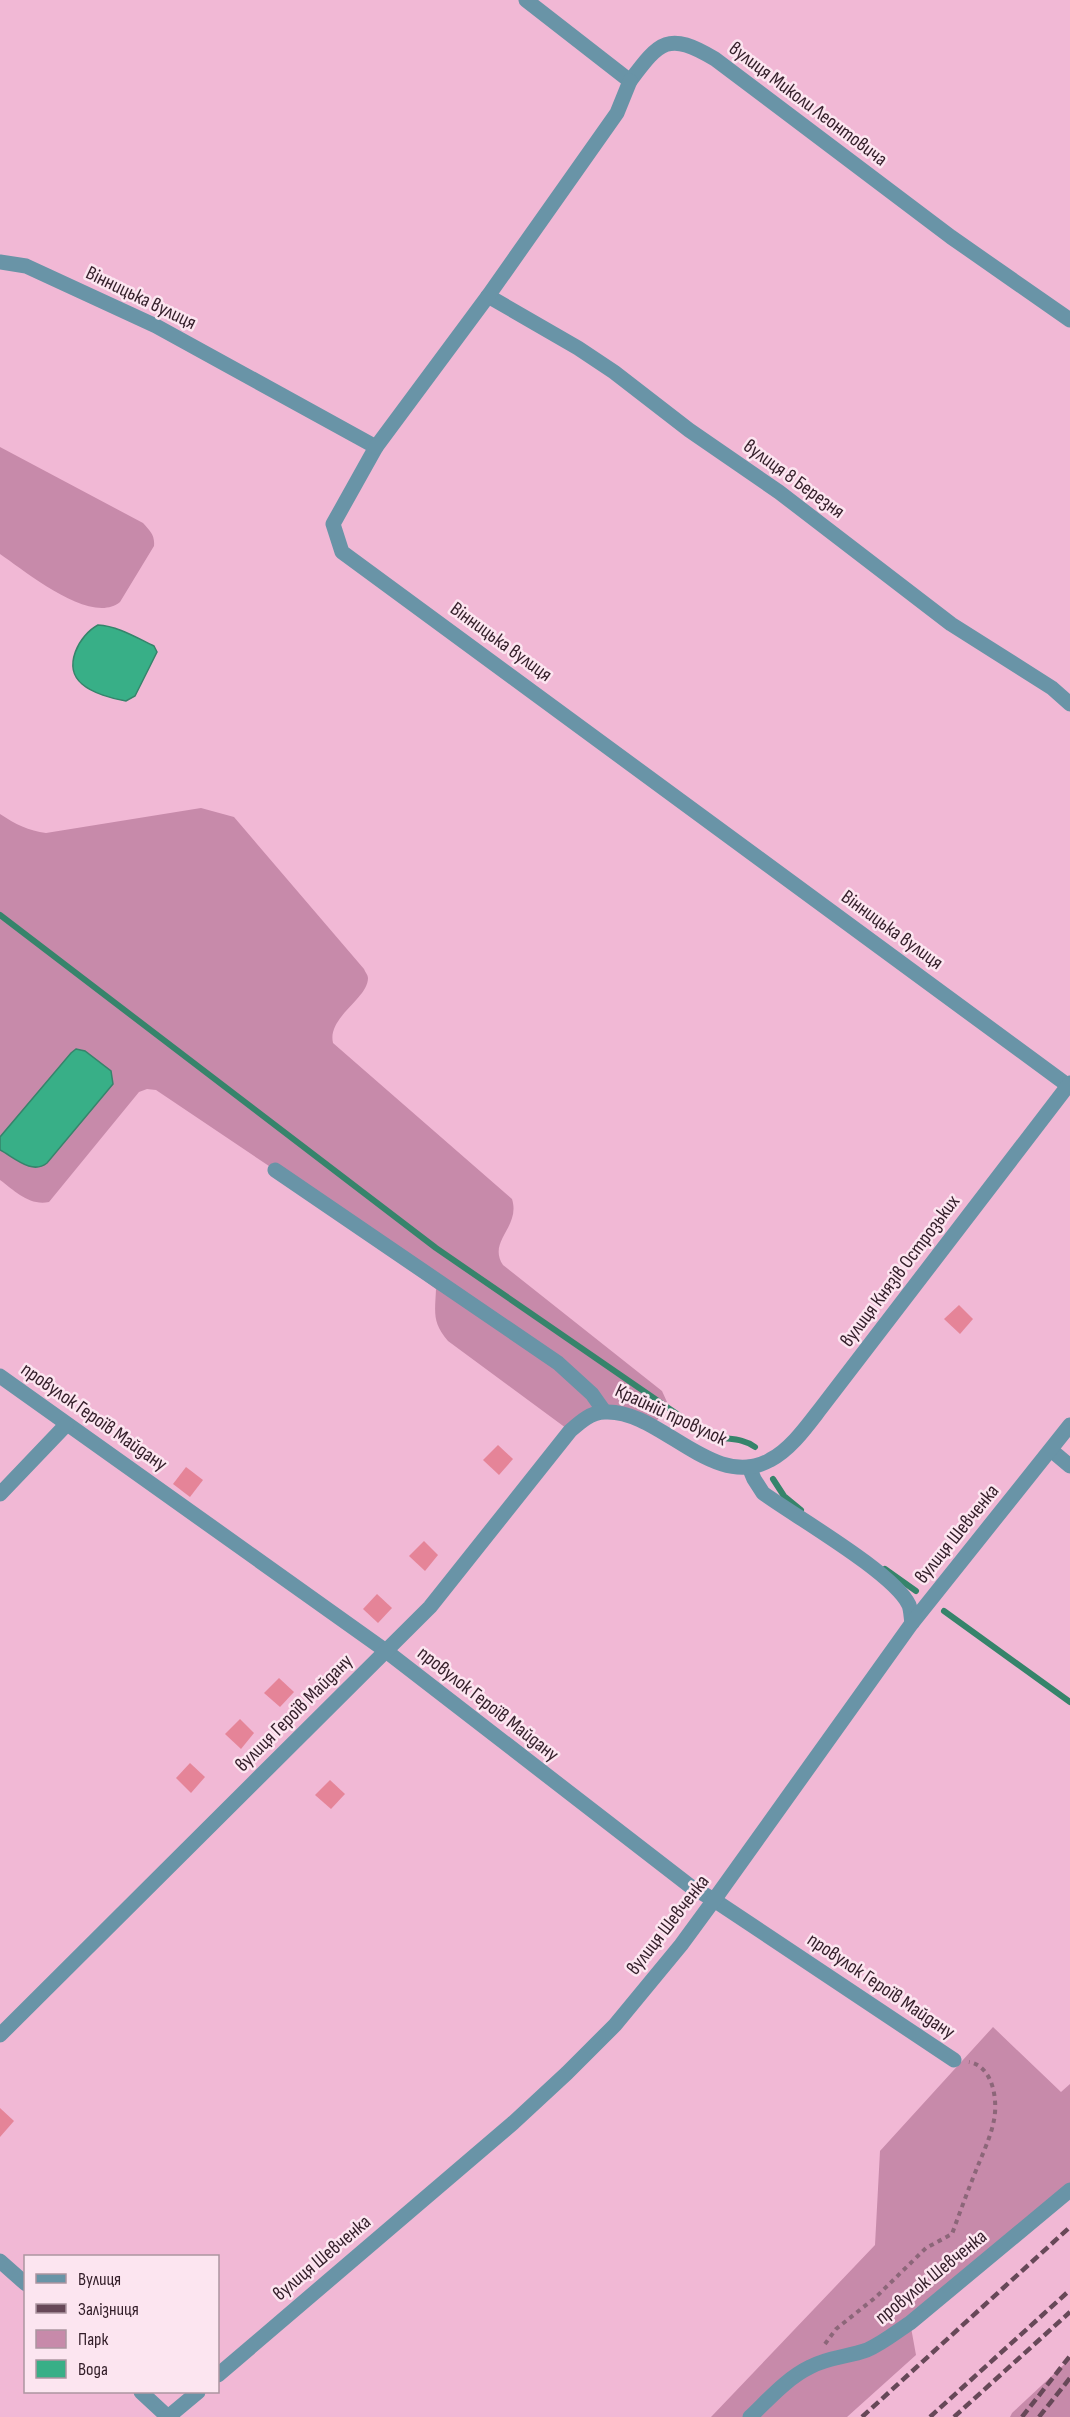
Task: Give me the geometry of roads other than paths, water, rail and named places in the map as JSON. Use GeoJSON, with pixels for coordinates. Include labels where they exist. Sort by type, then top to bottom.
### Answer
{"type":"FeatureCollection","features":[{"type":"Feature","properties":{"kind":"street"},"geometry":{"type":"LineString","coordinates":[[376,447],[488,296],[617,113],[630,81],[526,0]]}},
{"type":"Feature","properties":{"kind":"street","name":"вулиця Миколи Леонтовича"},"geometry":{"type":"LineString","coordinates":[[630,81],[652,51],[663,44],[679,43],[696,48],[715,59],[951,237],[1070,320]]}},
{"type":"Feature","properties":{"kind":"street","name":"Вінницька вулиця"},"geometry":{"type":"LineString","coordinates":[[0,262],[26,266],[156,326],[376,447],[333,525],[342,552],[1069,1085]]}},
{"type":"Feature","properties":{"kind":"street","name":"вулиця 8 Березня"},"geometry":{"type":"LineString","coordinates":[[488,296],[578,348],[614,372],[689,430],[779,492],[951,624],[1052,688],[1070,704]]}},
{"type":"Feature","properties":{"kind":"street","name":"вулиця Князів Острозьких"},"geometry":{"type":"LineString","coordinates":[[749,1467],[776,1456],[804,1429],[1069,1085]]}},
{"type":"Feature","properties":{"kind":"street","name":"Крайній провулок"},"geometry":{"type":"LineString","coordinates":[[275,1170],[558,1363],[592,1394],[604,1412],[622,1413],[719,1463],[749,1467]]}},
{"type":"Feature","properties":{"kind":"street","name":"провулок Героїв Майдану"},"geometry":{"type":"LineString","coordinates":[[0,1376],[386,1651],[690,1886],[954,2060]]}},
{"type":"Feature","properties":{"kind":"street","name":"вулиця Героїв Майдану"},"geometry":{"type":"LineString","coordinates":[[0,2036],[430,1606],[570,1431],[585,1418],[604,1412]]}},
{"type":"Feature","properties":{"kind":"street"},"geometry":{"type":"LineString","coordinates":[[0,1494],[66,1425]]}},
{"type":"Feature","properties":{"kind":"street","name":"вулиця Шевченка"},"geometry":{"type":"LineString","coordinates":[[219,2374],[513,2123],[615,2025],[681,1945],[912,1623],[1070,1425]]}},
{"type":"Feature","properties":{"kind":"street"},"geometry":{"type":"LineString","coordinates":[[1051,1450],[1070,1466]]}},
{"type":"Feature","properties":{"kind":"street"},"geometry":{"type":"LineString","coordinates":[[749,1467],[763,1493],[867,1564],[895,1587],[909,1605],[912,1623]]}},
{"type":"Feature","properties":{"kind":"street","name":"провулок Шевченка"},"geometry":{"type":"LineString","coordinates":[[750,2417],[796,2375],[809,2367],[828,2359],[867,2350],[884,2341],[1070,2190]]}},
{"type":"Feature","properties":{"kind":"street"},"geometry":{"type":"LineString","coordinates":[[0,2260],[24,2282]]}},
{"type":"Feature","properties":{"kind":"street"},"geometry":{"type":"LineString","coordinates":[[143,2393],[168,2417],[196,2393]]}},
{"type":"Feature","properties":{"kind":"water"},"geometry":{"type":"Polygon","coordinates":[[[98,625],[127,633],[154,646],[157,652],[135,696],[126,701],[91,690],[76,677],[73,669],[73,660],[79,644],[98,625]]]}},
{"type":"Feature","properties":{"kind":"water"},"geometry":{"type":"Polygon","coordinates":[[[76,1049],[85,1051],[111,1071],[113,1084],[47,1163],[35,1167],[29,1166],[0,1150],[0,1137],[76,1049]]]}},
{"type":"Feature","properties":{"kind":"waterway"},"geometry":{"type":"LineString","coordinates":[[0,915],[436,1248],[706,1434],[744,1441],[755,1447]]}},
{"type":"Feature","properties":{"kind":"waterway"},"geometry":{"type":"LineString","coordinates":[[773,1479],[784,1496],[801,1510]]}},
{"type":"Feature","properties":{"kind":"waterway"},"geometry":{"type":"LineString","coordinates":[[885,1569],[916,1591]]}},
{"type":"Feature","properties":{"kind":"waterway"},"geometry":{"type":"LineString","coordinates":[[944,1611],[1070,1702]]}},
{"type":"Feature","properties":{"kind":"railway"},"geometry":{"type":"LineString","coordinates":[[862,2417],[1070,2227]]}},
{"type":"Feature","properties":{"kind":"railway"},"geometry":{"type":"LineString","coordinates":[[930,2417],[1070,2290]]}},
{"type":"Feature","properties":{"kind":"railway"},"geometry":{"type":"LineString","coordinates":[[954,2417],[1070,2312]]}},
{"type":"Feature","properties":{"kind":"railway"},"geometry":{"type":"LineString","coordinates":[[1022,2417],[1070,2356]]}},
{"type":"Feature","properties":{"kind":"railway"},"geometry":{"type":"LineString","coordinates":[[1039,2417],[1070,2378]]}}]}
